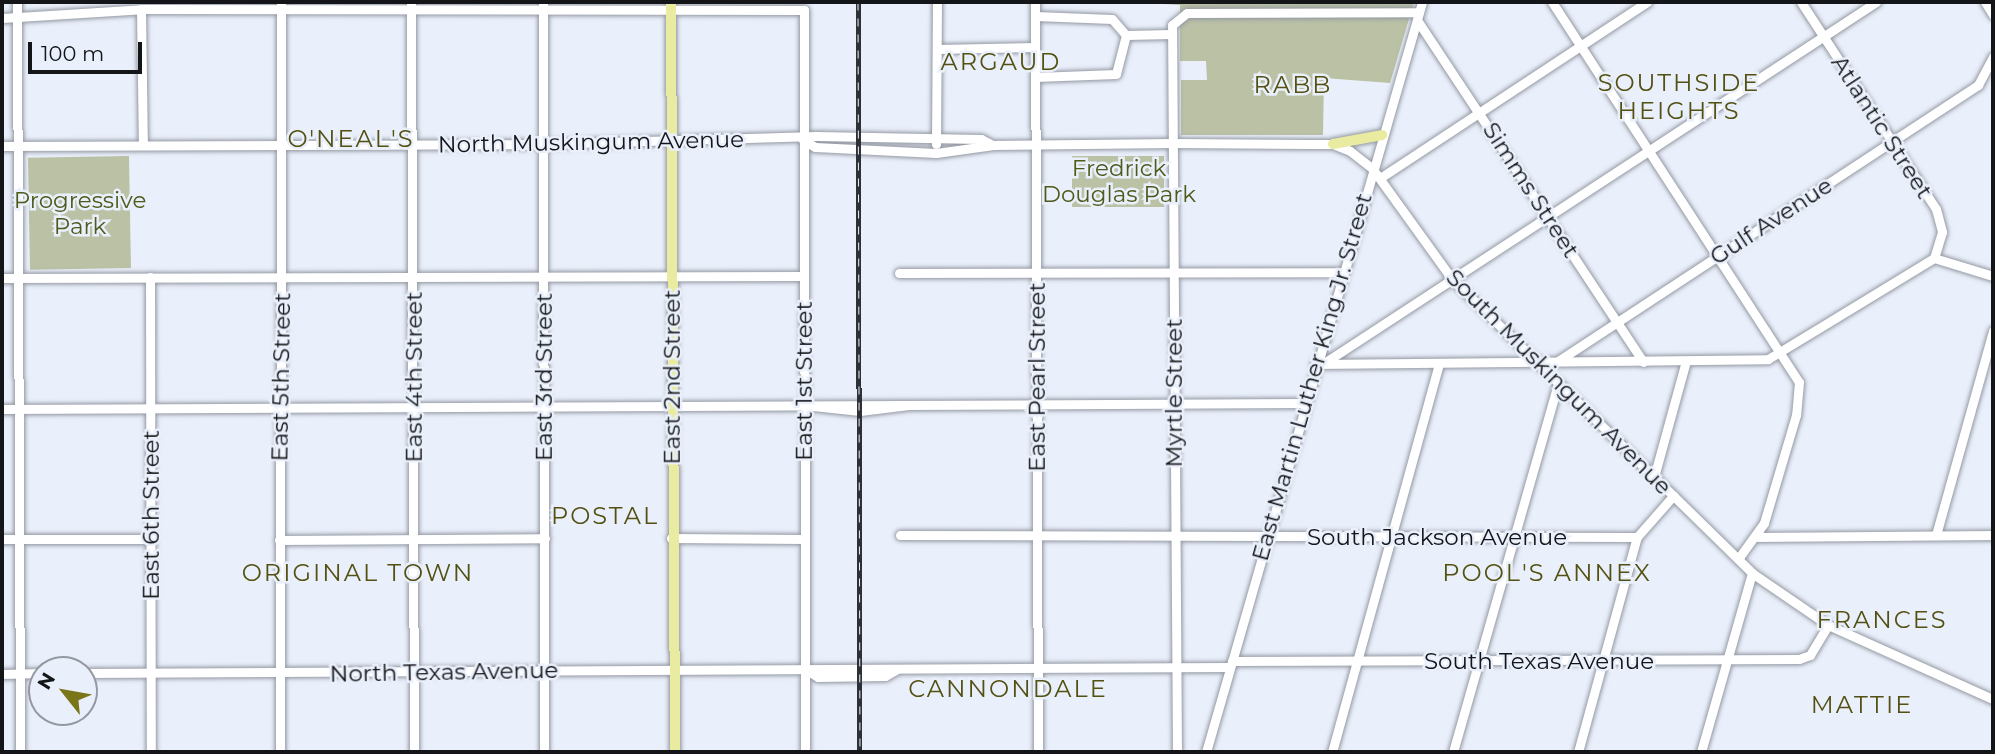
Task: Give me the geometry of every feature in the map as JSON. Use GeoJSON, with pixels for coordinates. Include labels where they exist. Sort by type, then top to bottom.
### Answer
{"type":"FeatureCollection","features":[{"type":"Feature","properties":{"kind":"main road","name":"East 2nd Street"},"geometry":{"type":"LineString","coordinates":[[671,8],[671,538],[675,752]]}},
{"type":"Feature","properties":{"kind":"main road"},"geometry":{"type":"LineString","coordinates":[[1333,144],[1382,135]]}},
{"type":"Feature","properties":{"kind":"street"},"geometry":{"type":"LineString","coordinates":[[18,2],[20,752]]}},
{"type":"Feature","properties":{"kind":"street","name":"East 5th Street"},"geometry":{"type":"LineString","coordinates":[[280,752],[281,2]]}},
{"type":"Feature","properties":{"kind":"street","name":"East 4th Street"},"geometry":{"type":"LineString","coordinates":[[411,2],[414,752]]}},
{"type":"Feature","properties":{"kind":"street","name":"East 3rd Street"},"geometry":{"type":"LineString","coordinates":[[543,2],[544,752]]}},
{"type":"Feature","properties":{"kind":"street"},"geometry":{"type":"LineString","coordinates":[[936,153],[937,2]]}},
{"type":"Feature","properties":{"kind":"street","name":"East Pearl Street"},"geometry":{"type":"LineString","coordinates":[[1035,2],[1038,752]]}},
{"type":"Feature","properties":{"kind":"street"},"geometry":{"type":"LineString","coordinates":[[1552,2],[1785,354],[1799,400],[1758,537],[1738,559]]}},
{"type":"Feature","properties":{"kind":"street"},"geometry":{"type":"LineString","coordinates":[[1380,178],[1647,2]]}},
{"type":"Feature","properties":{"kind":"street","name":"Atlantic Street"},"geometry":{"type":"LineString","coordinates":[[1801,2],[1940,217],[1934,258]]}},
{"type":"Feature","properties":{"kind":"street"},"geometry":{"type":"LineString","coordinates":[[1319,364],[1876,2]]}},
{"type":"Feature","properties":{"kind":"street"},"geometry":{"type":"LineString","coordinates":[[1985,2],[1993,15]]}},
{"type":"Feature","properties":{"kind":"street"},"geometry":{"type":"LineString","coordinates":[[143,145],[146,5]]}},
{"type":"Feature","properties":{"kind":"street"},"geometry":{"type":"LineString","coordinates":[[2,18],[17,12],[146,5],[281,13],[543,13],[671,8]]}},
{"type":"Feature","properties":{"kind":"street","name":"East 1st Street"},"geometry":{"type":"LineString","coordinates":[[671,8],[804,10],[805,752]]}},
{"type":"Feature","properties":{"kind":"street"},"geometry":{"type":"LineString","coordinates":[[1126,35],[1172,34],[1175,20],[1187,13],[1421,8]]}},
{"type":"Feature","properties":{"kind":"street","name":"Simms Street"},"geometry":{"type":"LineString","coordinates":[[1421,8],[1480,111],[1643,362]]}},
{"type":"Feature","properties":{"kind":"street","name":"East Martin Luther King Jr. Street"},"geometry":{"type":"LineString","coordinates":[[1206,752],[1304,403],[1319,364],[1341,272],[1421,8]]}},
{"type":"Feature","properties":{"kind":"street"},"geometry":{"type":"LineString","coordinates":[[1035,16],[1112,19],[1126,35]]}},
{"type":"Feature","properties":{"kind":"street","name":"Myrtle Street"},"geometry":{"type":"LineString","coordinates":[[1172,34],[1177,752]]}},
{"type":"Feature","properties":{"kind":"street"},"geometry":{"type":"LineString","coordinates":[[1035,77],[1116,74],[1126,35]]}},
{"type":"Feature","properties":{"kind":"street"},"geometry":{"type":"LineString","coordinates":[[937,49],[1035,47]]}},
{"type":"Feature","properties":{"kind":"street","name":"Gulf Avenue"},"geometry":{"type":"LineString","coordinates":[[1557,362],[1985,79],[1993,57]]}},
{"type":"Feature","properties":{"kind":"street"},"geometry":{"type":"LineString","coordinates":[[858,142],[981,139],[993,145]]}},
{"type":"Feature","properties":{"kind":"street","name":"North Muskingum Avenue"},"geometry":{"type":"LineString","coordinates":[[2,146],[803,140],[858,142]]}},
{"type":"Feature","properties":{"kind":"street"},"geometry":{"type":"LineString","coordinates":[[858,142],[936,153],[993,145],[1035,144],[1333,144]]}},
{"type":"Feature","properties":{"kind":"street","name":"South Muskingum Avenue"},"geometry":{"type":"LineString","coordinates":[[1333,144],[1372,168],[1452,279],[1752,573],[1828,625],[1993,699]]}},
{"type":"Feature","properties":{"kind":"street"},"geometry":{"type":"LineString","coordinates":[[1319,364],[1643,362],[1785,354],[1934,258],[1993,276]]}},
{"type":"Feature","properties":{"kind":"street"},"geometry":{"type":"LineString","coordinates":[[900,273],[1341,272]]}},
{"type":"Feature","properties":{"kind":"street"},"geometry":{"type":"LineString","coordinates":[[2,278],[803,276]]}},
{"type":"Feature","properties":{"kind":"street","name":"East 6th Street"},"geometry":{"type":"LineString","coordinates":[[150,277],[151,752]]}},
{"type":"Feature","properties":{"kind":"street"},"geometry":{"type":"LineString","coordinates":[[1936,535],[1993,331]]}},
{"type":"Feature","properties":{"kind":"street"},"geometry":{"type":"LineString","coordinates":[[1654,477],[1686,361]]}},
{"type":"Feature","properties":{"kind":"street"},"geometry":{"type":"LineString","coordinates":[[1332,752],[1439,363]]}},
{"type":"Feature","properties":{"kind":"street"},"geometry":{"type":"LineString","coordinates":[[1453,752],[1511,537],[1558,383]]}},
{"type":"Feature","properties":{"kind":"street"},"geometry":{"type":"LineString","coordinates":[[2,410],[804,405],[860,411],[909,405],[1304,403]]}},
{"type":"Feature","properties":{"kind":"street"},"geometry":{"type":"LineString","coordinates":[[1578,752],[1637,537],[1673,496]]}},
{"type":"Feature","properties":{"kind":"street","name":"South Jackson Avenue"},"geometry":{"type":"LineString","coordinates":[[900,535],[1637,537]]}},
{"type":"Feature","properties":{"kind":"street"},"geometry":{"type":"LineString","coordinates":[[1758,537],[1993,535]]}},
{"type":"Feature","properties":{"kind":"street"},"geometry":{"type":"LineString","coordinates":[[279,540],[545,538]]}},
{"type":"Feature","properties":{"kind":"street"},"geometry":{"type":"LineString","coordinates":[[671,538],[804,539]]}},
{"type":"Feature","properties":{"kind":"street"},"geometry":{"type":"LineString","coordinates":[[2,539],[151,539]]}},
{"type":"Feature","properties":{"kind":"street"},"geometry":{"type":"LineString","coordinates":[[1701,752],[1752,573]]}},
{"type":"Feature","properties":{"kind":"street","name":"South Texas Avenue"},"geometry":{"type":"LineString","coordinates":[[805,669],[818,677],[885,676],[897,668],[1175,667],[1355,661],[1727,661],[1806,657],[1828,625]]}},
{"type":"Feature","properties":{"kind":"street","name":"North Texas Avenue"},"geometry":{"type":"LineString","coordinates":[[98,673],[805,669]]}},
{"type":"Feature","properties":{"kind":"street"},"geometry":{"type":"LineString","coordinates":[[2,674],[28,673]]}},
{"type":"Feature","properties":{"kind":"green space"},"geometry":{"type":"Polygon","coordinates":[[[1128,2],[1414,2],[1390,83],[1324,78],[1323,135],[1181,135],[1181,80],[1207,80],[1206,61],[1180,61],[1180,5],[1128,2]]]}},
{"type":"Feature","properties":{"kind":"green space","name":"Progressive Park"},"geometry":{"type":"Polygon","coordinates":[[[129,156],[131,268],[30,270],[28,158],[129,156]]]}},
{"type":"Feature","properties":{"kind":"green space","name":"Fredrick Douglas Park"},"geometry":{"type":"Polygon","coordinates":[[[1072,156],[1164,156],[1164,207],[1072,207],[1072,156]]]}},
{"type":"Feature","properties":{"kind":"railway"},"geometry":{"type":"LineString","coordinates":[[858,2],[860,752]]}},
{"type":"Feature","properties":{"kind":"district","name":"ARGAUD"},"geometry":{"type":"Point","coordinates":[1001,62]}},
{"type":"Feature","properties":{"kind":"district","name":"RABB"},"geometry":{"type":"Point","coordinates":[1293,85]}},
{"type":"Feature","properties":{"kind":"district","name":"SOUTHSIDE HEIGHTS"},"geometry":{"type":"Point","coordinates":[1679,97]}},
{"type":"Feature","properties":{"kind":"district","name":"O'NEAL'S"},"geometry":{"type":"Point","coordinates":[351,139]}},
{"type":"Feature","properties":{"kind":"district","name":"POSTAL"},"geometry":{"type":"Point","coordinates":[605,516]}},
{"type":"Feature","properties":{"kind":"district","name":"ORIGINAL TOWN"},"geometry":{"type":"Point","coordinates":[358,573]}},
{"type":"Feature","properties":{"kind":"district","name":"POOL'S ANNEX"},"geometry":{"type":"Point","coordinates":[1547,573]}},
{"type":"Feature","properties":{"kind":"district","name":"FRANCES"},"geometry":{"type":"Point","coordinates":[1882,620]}},
{"type":"Feature","properties":{"kind":"district","name":"CANNONDALE"},"geometry":{"type":"Point","coordinates":[1008,689]}},
{"type":"Feature","properties":{"kind":"district","name":"MATTIE"},"geometry":{"type":"Point","coordinates":[1862,705]}}]}
